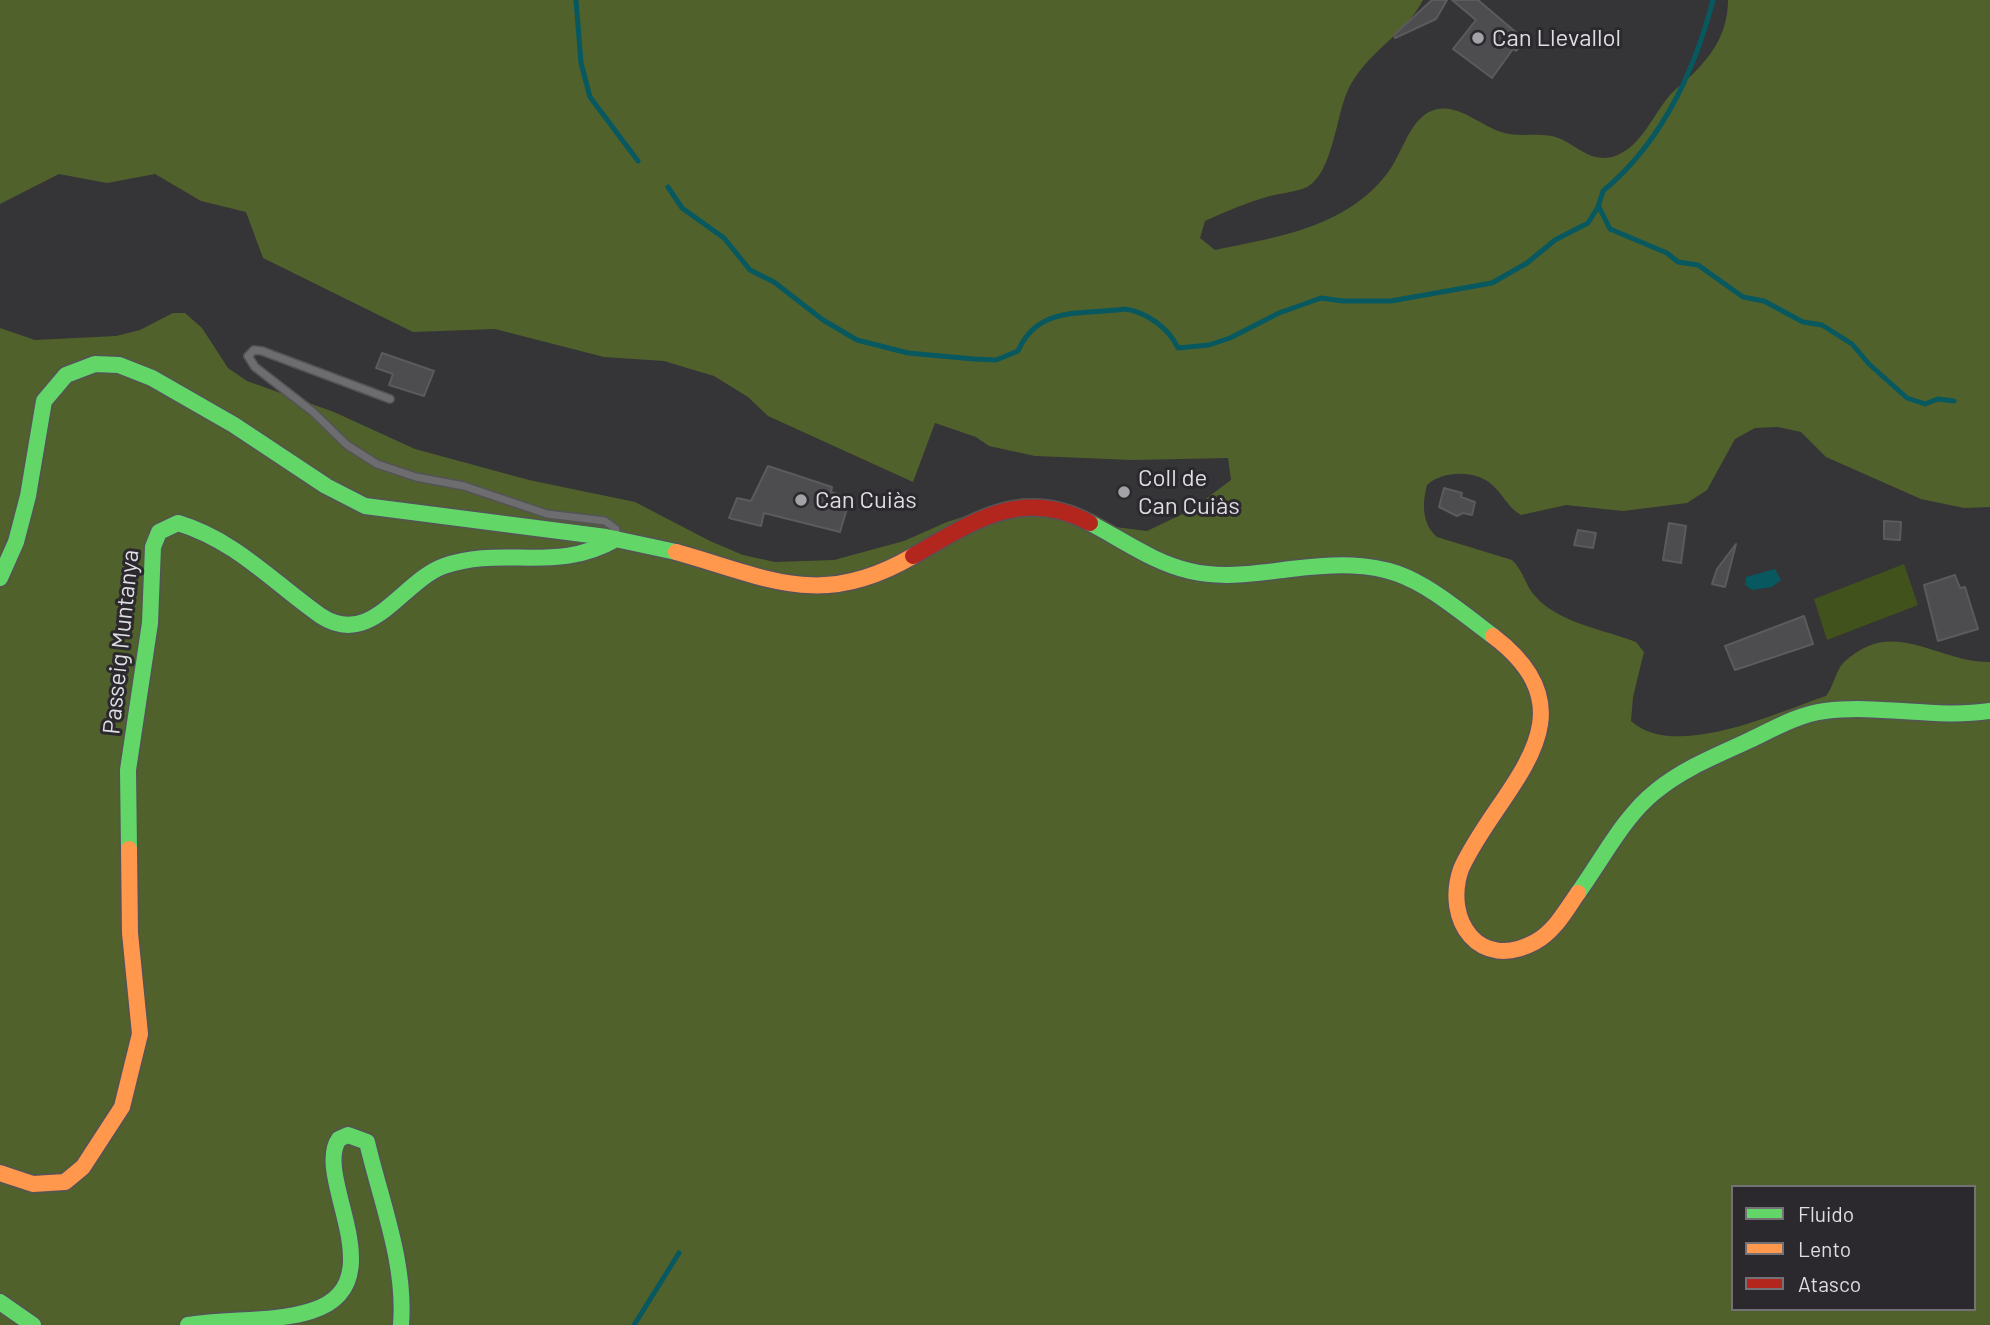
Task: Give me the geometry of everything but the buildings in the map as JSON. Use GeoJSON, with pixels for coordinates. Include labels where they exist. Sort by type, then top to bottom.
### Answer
{"type":"FeatureCollection","features":[{"type":"Feature","properties":{"kind":"main road"},"geometry":{"type":"LineString","coordinates":[[0,578],[16,542],[28,496],[44,401],[61,377],[89,364],[119,365],[150,377],[246,432],[327,486],[365,506],[616,539],[683,552],[795,584],[835,587],[865,580],[988,516],[1027,506],[1064,512],[1167,564],[1198,573],[1364,565],[1404,574],[1436,594],[1518,657],[1539,690],[1537,734],[1528,764],[1467,854],[1456,885],[1458,918],[1465,932],[1476,944],[1503,952],[1522,951],[1538,943],[1552,930],[1632,817],[1654,792],[1686,770],[1784,724],[1822,711],[1864,709],[1961,715],[1990,711]]}},
{"type":"Feature","properties":{"kind":"main road","name":"Passeig Muntanya"},"geometry":{"type":"LineString","coordinates":[[0,1173],[33,1184],[65,1182],[83,1167],[122,1107],[140,1034],[130,933],[128,770],[150,623],[153,547],[159,532],[178,523],[204,532],[254,563],[325,619],[347,626],[374,617],[416,581],[444,566],[475,559],[591,554],[616,539]]}},
{"type":"Feature","properties":{"kind":"main road"},"geometry":{"type":"LineString","coordinates":[[188,1325],[219,1319],[288,1318],[320,1310],[337,1296],[346,1275],[351,1247],[348,1222],[335,1171],[334,1149],[339,1138],[348,1134],[359,1135],[366,1142],[398,1276],[403,1315],[401,1325]]}},
{"type":"Feature","properties":{"kind":"main road"},"geometry":{"type":"LineString","coordinates":[[0,1302],[33,1325]]}},
{"type":"Feature","properties":{"kind":"lane"},"geometry":{"type":"LineString","coordinates":[[390,400],[262,351],[254,350],[248,356],[254,367],[313,412],[347,445],[377,464],[416,477],[464,486],[547,513],[605,521],[616,529],[616,539]]}},
{"type":"Feature","properties":{"kind":"green space"},"geometry":{"type":"Polygon","coordinates":[[[0,0],[1423,0],[1406,24],[1374,54],[1355,77],[1344,101],[1328,157],[1316,180],[1303,189],[1254,201],[1205,221],[1200,238],[1215,250],[1308,228],[1350,207],[1369,193],[1386,175],[1420,119],[1437,109],[1456,110],[1509,134],[1555,137],[1598,158],[1612,157],[1623,152],[1641,136],[1669,96],[1697,70],[1713,50],[1724,27],[1728,0],[1990,0],[1990,507],[1964,508],[1921,499],[1826,457],[1801,432],[1778,427],[1755,428],[1735,439],[1707,490],[1687,503],[1623,511],[1566,505],[1521,515],[1490,483],[1475,476],[1458,474],[1441,477],[1427,485],[1424,506],[1428,526],[1437,537],[1512,560],[1532,593],[1546,606],[1570,620],[1636,642],[1644,652],[1633,697],[1631,721],[1650,732],[1673,736],[1727,730],[1826,696],[1843,663],[1861,649],[1879,643],[1915,644],[1970,660],[1990,662],[1990,1325],[0,1325],[0,328],[35,340],[116,336],[140,330],[173,313],[185,313],[202,328],[228,368],[247,381],[334,412],[415,449],[529,480],[635,502],[710,541],[743,555],[775,562],[834,560],[904,541],[947,522],[1023,498],[1115,527],[1147,531],[1191,510],[1231,480],[1228,458],[1133,460],[1035,456],[989,446],[976,437],[935,423],[913,482],[768,416],[748,397],[714,376],[664,361],[604,357],[495,329],[413,332],[263,258],[246,212],[201,201],[155,174],[107,183],[59,174],[0,204],[0,0]]]}},
{"type":"Feature","properties":{"kind":"green space"},"geometry":{"type":"Polygon","coordinates":[[[1904,564],[1918,605],[1827,640],[1814,599],[1904,564]]]}},
{"type":"Feature","properties":{"kind":"water"},"geometry":{"type":"Polygon","coordinates":[[[1775,569],[1781,580],[1772,587],[1752,590],[1745,585],[1746,577],[1775,569]]]}},
{"type":"Feature","properties":{"kind":"waterway"},"geometry":{"type":"LineString","coordinates":[[576,0],[581,63],[590,97],[638,161]]}},
{"type":"Feature","properties":{"kind":"waterway"},"geometry":{"type":"LineString","coordinates":[[668,187],[682,208],[724,238],[750,270],[774,282],[823,320],[857,340],[908,353],[996,360],[1018,351],[1027,336],[1050,319],[1063,315],[1125,309],[1156,322],[1169,334],[1178,348],[1209,345],[1230,338],[1279,313],[1321,298],[1391,301],[1492,283],[1527,263],[1555,240],[1588,223],[1598,207],[1603,191],[1642,151],[1673,104],[1696,54],[1713,0]]}},
{"type":"Feature","properties":{"kind":"waterway"},"geometry":{"type":"LineString","coordinates":[[1599,207],[1610,229],[1667,253],[1678,262],[1698,265],[1743,297],[1764,301],[1803,322],[1822,325],[1852,344],[1869,364],[1907,398],[1925,404],[1938,399],[1954,401]]}},
{"type":"Feature","properties":{"kind":"waterway"},"geometry":{"type":"LineString","coordinates":[[634,1325],[679,1253]]}},
{"type":"Feature","properties":{"kind":"traffic: fast"},"geometry":{"type":"LineString","coordinates":[[0,578],[16,542],[28,496],[44,401],[66,375],[95,364],[119,365],[152,378],[234,425],[326,486],[365,506],[606,537],[676,552]]}},
{"type":"Feature","properties":{"kind":"traffic: fast"},"geometry":{"type":"LineString","coordinates":[[129,849],[128,770],[150,623],[153,547],[159,532],[178,523],[218,540],[321,616],[339,624],[356,624],[371,619],[429,574],[444,566],[487,558],[572,555],[616,539]]}},
{"type":"Feature","properties":{"kind":"traffic: fast"},"geometry":{"type":"LineString","coordinates":[[1090,523],[1164,563],[1202,573],[1240,574],[1326,566],[1380,569],[1422,585],[1493,636]]}},
{"type":"Feature","properties":{"kind":"traffic: fast"},"geometry":{"type":"LineString","coordinates":[[1578,893],[1624,826],[1644,801],[1656,791],[1690,769],[1786,722],[1815,713],[1846,709],[1949,713],[1990,711]]}},
{"type":"Feature","properties":{"kind":"traffic: fast"},"geometry":{"type":"LineString","coordinates":[[188,1325],[296,1315],[311,1311],[336,1297],[348,1278],[351,1255],[348,1229],[335,1178],[334,1156],[339,1139],[348,1135],[367,1142],[396,1256],[402,1302],[401,1325]]}},
{"type":"Feature","properties":{"kind":"traffic: fast"},"geometry":{"type":"LineString","coordinates":[[0,1302],[33,1325]]}},
{"type":"Feature","properties":{"kind":"traffic: slow"},"geometry":{"type":"LineString","coordinates":[[676,552],[768,579],[822,585],[850,582],[880,572],[913,556]]}},
{"type":"Feature","properties":{"kind":"traffic: slow"},"geometry":{"type":"LineString","coordinates":[[1493,636],[1524,666],[1539,695],[1540,724],[1531,752],[1516,781],[1477,839],[1461,869],[1457,907],[1462,923],[1471,936],[1483,946],[1498,951],[1515,950],[1535,942],[1548,932],[1560,920],[1578,893]]}},
{"type":"Feature","properties":{"kind":"traffic: slow"},"geometry":{"type":"LineString","coordinates":[[0,1173],[33,1184],[65,1182],[83,1167],[122,1107],[140,1034],[130,933],[129,849]]}},
{"type":"Feature","properties":{"kind":"traffic: jam"},"geometry":{"type":"LineString","coordinates":[[913,556],[977,521],[1020,508],[1065,512],[1090,523]]}},
{"type":"Feature","properties":{"kind":"place","name":"Can Llevallol"},"geometry":{"type":"Point","coordinates":[1478,38]}},
{"type":"Feature","properties":{"kind":"place","name":"Coll de Can Cuiàs"},"geometry":{"type":"Point","coordinates":[1124,492]}},
{"type":"Feature","properties":{"kind":"place","name":"Can Cuiàs"},"geometry":{"type":"Point","coordinates":[801,500]}}]}
